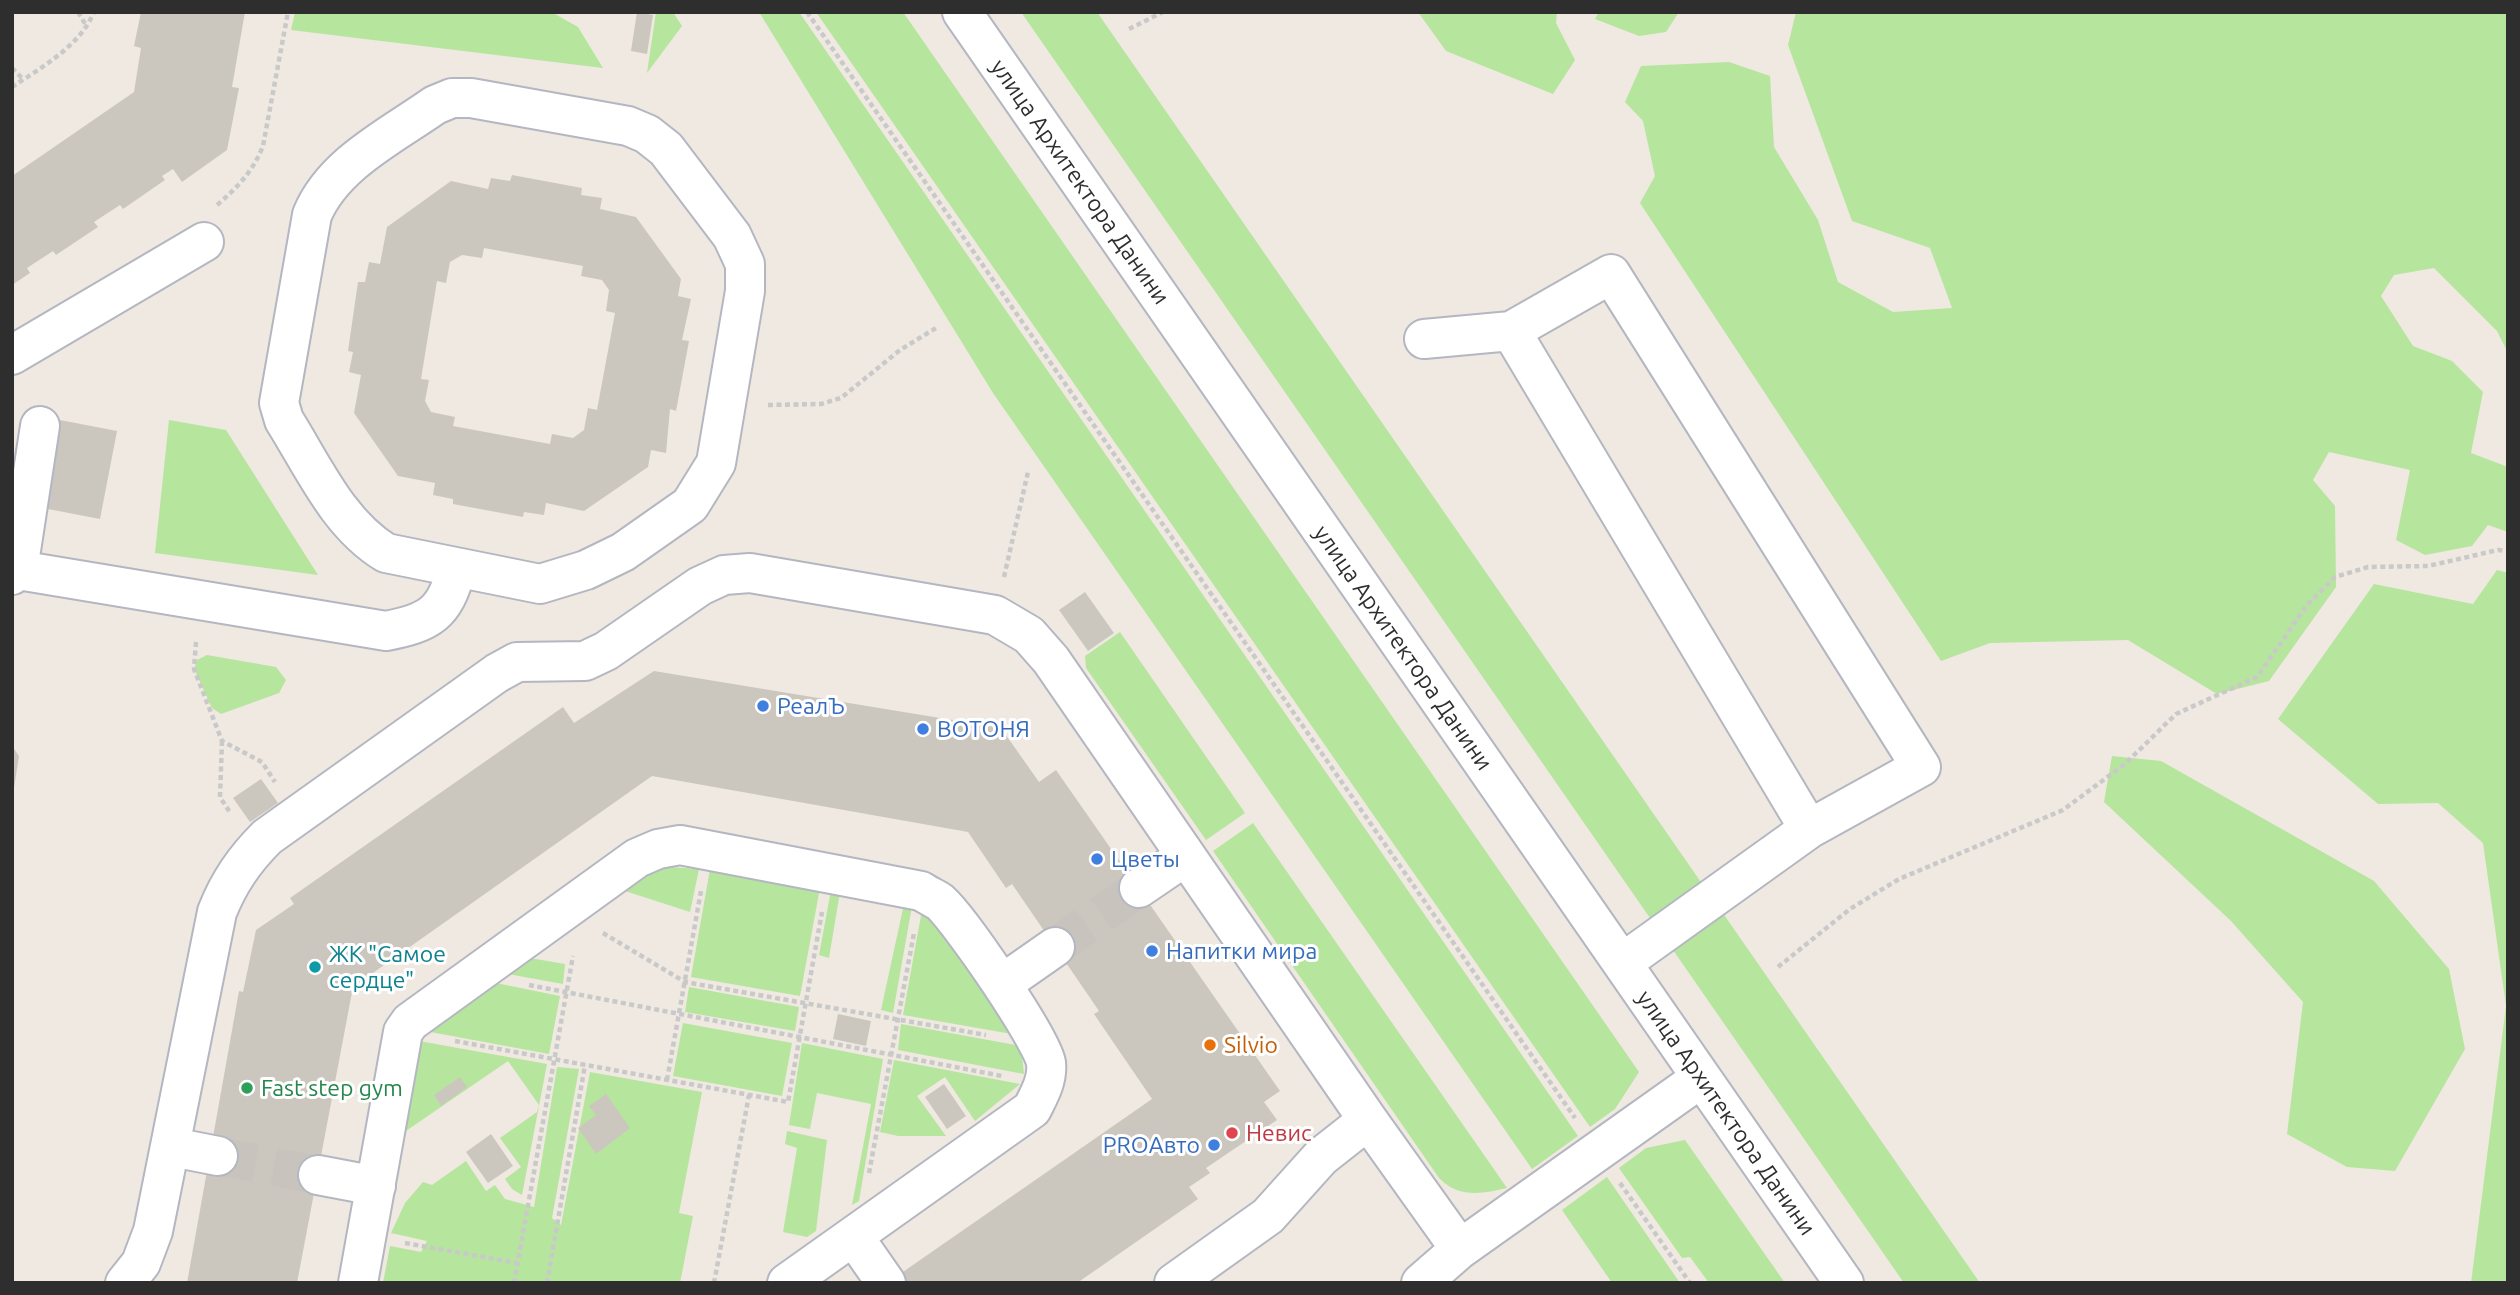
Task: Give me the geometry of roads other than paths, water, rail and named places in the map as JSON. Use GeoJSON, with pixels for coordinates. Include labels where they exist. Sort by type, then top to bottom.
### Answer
{"type":"FeatureCollection","features":[{"type":"Feature","properties":{"kind":"street","name":"улица Архитектора Данини"},"geometry":{"type":"LineString","coordinates":[[962,12],[1844,1283]]}},
{"type":"Feature","properties":{"kind":"street"},"geometry":{"type":"LineString","coordinates":[[471,98],[628,126],[646,134],[666,149],[732,236],[746,264],[745,291],[716,463],[705,485],[690,505],[623,552],[586,570],[540,584],[456,569],[386,553],[366,541],[342,512],[284,420],[279,403],[312,215],[321,193],[335,176],[435,105],[452,99],[471,98]]}},
{"type":"Feature","properties":{"kind":"street"},"geometry":{"type":"LineString","coordinates":[[12,355],[204,242]]}},
{"type":"Feature","properties":{"kind":"street"},"geometry":{"type":"LineString","coordinates":[[1424,340],[1511,331],[1611,274],[1921,766],[1809,829],[1622,962]]}},
{"type":"Feature","properties":{"kind":"street"},"geometry":{"type":"LineString","coordinates":[[1511,331],[1809,829]]}},
{"type":"Feature","properties":{"kind":"street"},"geometry":{"type":"LineString","coordinates":[[40,426],[15,572],[386,631],[414,626],[436,612],[450,593],[456,569]]}},
{"type":"Feature","properties":{"kind":"street"},"geometry":{"type":"LineString","coordinates":[[125,1283],[141,1263],[153,1231],[172,1147],[217,912],[228,885],[253,851],[297,815],[517,662],[585,661],[606,651],[700,586],[724,575],[750,573],[995,615],[1029,635],[1051,660],[1460,1249]]}},
{"type":"Feature","properties":{"kind":"street"},"geometry":{"type":"LineString","coordinates":[[358,1283],[403,1032],[419,1013],[473,974],[575,912],[637,858],[658,849],[680,845],[921,891],[940,903],[1002,984],[1038,1044],[1046,1063],[1044,1084],[1032,1109],[787,1283]]}},
{"type":"Feature","properties":{"kind":"street"},"geometry":{"type":"LineString","coordinates":[[1139,888],[1186,856]]}},
{"type":"Feature","properties":{"kind":"street"},"geometry":{"type":"LineString","coordinates":[[1002,984],[1055,947]]}},
{"type":"Feature","properties":{"kind":"street"},"geometry":{"type":"LineString","coordinates":[[1428,1281],[1460,1249],[1701,1078]]}},
{"type":"Feature","properties":{"kind":"street"},"geometry":{"type":"LineString","coordinates":[[1174,1283],[1268,1216],[1321,1157],[1368,1120]]}},
{"type":"Feature","properties":{"kind":"street"},"geometry":{"type":"LineString","coordinates":[[172,1147],[218,1156]]}},
{"type":"Feature","properties":{"kind":"street"},"geometry":{"type":"LineString","coordinates":[[318,1175],[376,1186]]}},
{"type":"Feature","properties":{"kind":"street"},"geometry":{"type":"LineString","coordinates":[[854,1237],[886,1283]]}},
{"type":"Feature","properties":{"kind":"tunnel"},"geometry":{"type":"LineString","coordinates":[[1055,947],[1139,888]]}},
{"type":"Feature","properties":{"kind":"tunnel"},"geometry":{"type":"LineString","coordinates":[[218,1156],[318,1175]]}},
{"type":"Feature","properties":{"kind":"place","name":"РеалЪ"},"geometry":{"type":"Point","coordinates":[763,706]}},
{"type":"Feature","properties":{"kind":"place","name":"ВОТОНЯ"},"geometry":{"type":"Point","coordinates":[923,729]}},
{"type":"Feature","properties":{"kind":"place","name":"Цветы"},"geometry":{"type":"Point","coordinates":[1097,859]}},
{"type":"Feature","properties":{"kind":"place","name":"Напитки мира"},"geometry":{"type":"Point","coordinates":[1152,951]}},
{"type":"Feature","properties":{"kind":"place","name":"ЖК \"Самое сердце\""},"geometry":{"type":"Point","coordinates":[315,967]}},
{"type":"Feature","properties":{"kind":"place","name":"Silvio"},"geometry":{"type":"Point","coordinates":[1210,1045]}},
{"type":"Feature","properties":{"kind":"place","name":"Fast step gym"},"geometry":{"type":"Point","coordinates":[247,1088]}},
{"type":"Feature","properties":{"kind":"place","name":"Невис"},"geometry":{"type":"Point","coordinates":[1232,1133]}},
{"type":"Feature","properties":{"kind":"place","name":"PROАвто"},"geometry":{"type":"Point","coordinates":[1214,1145]}}]}
